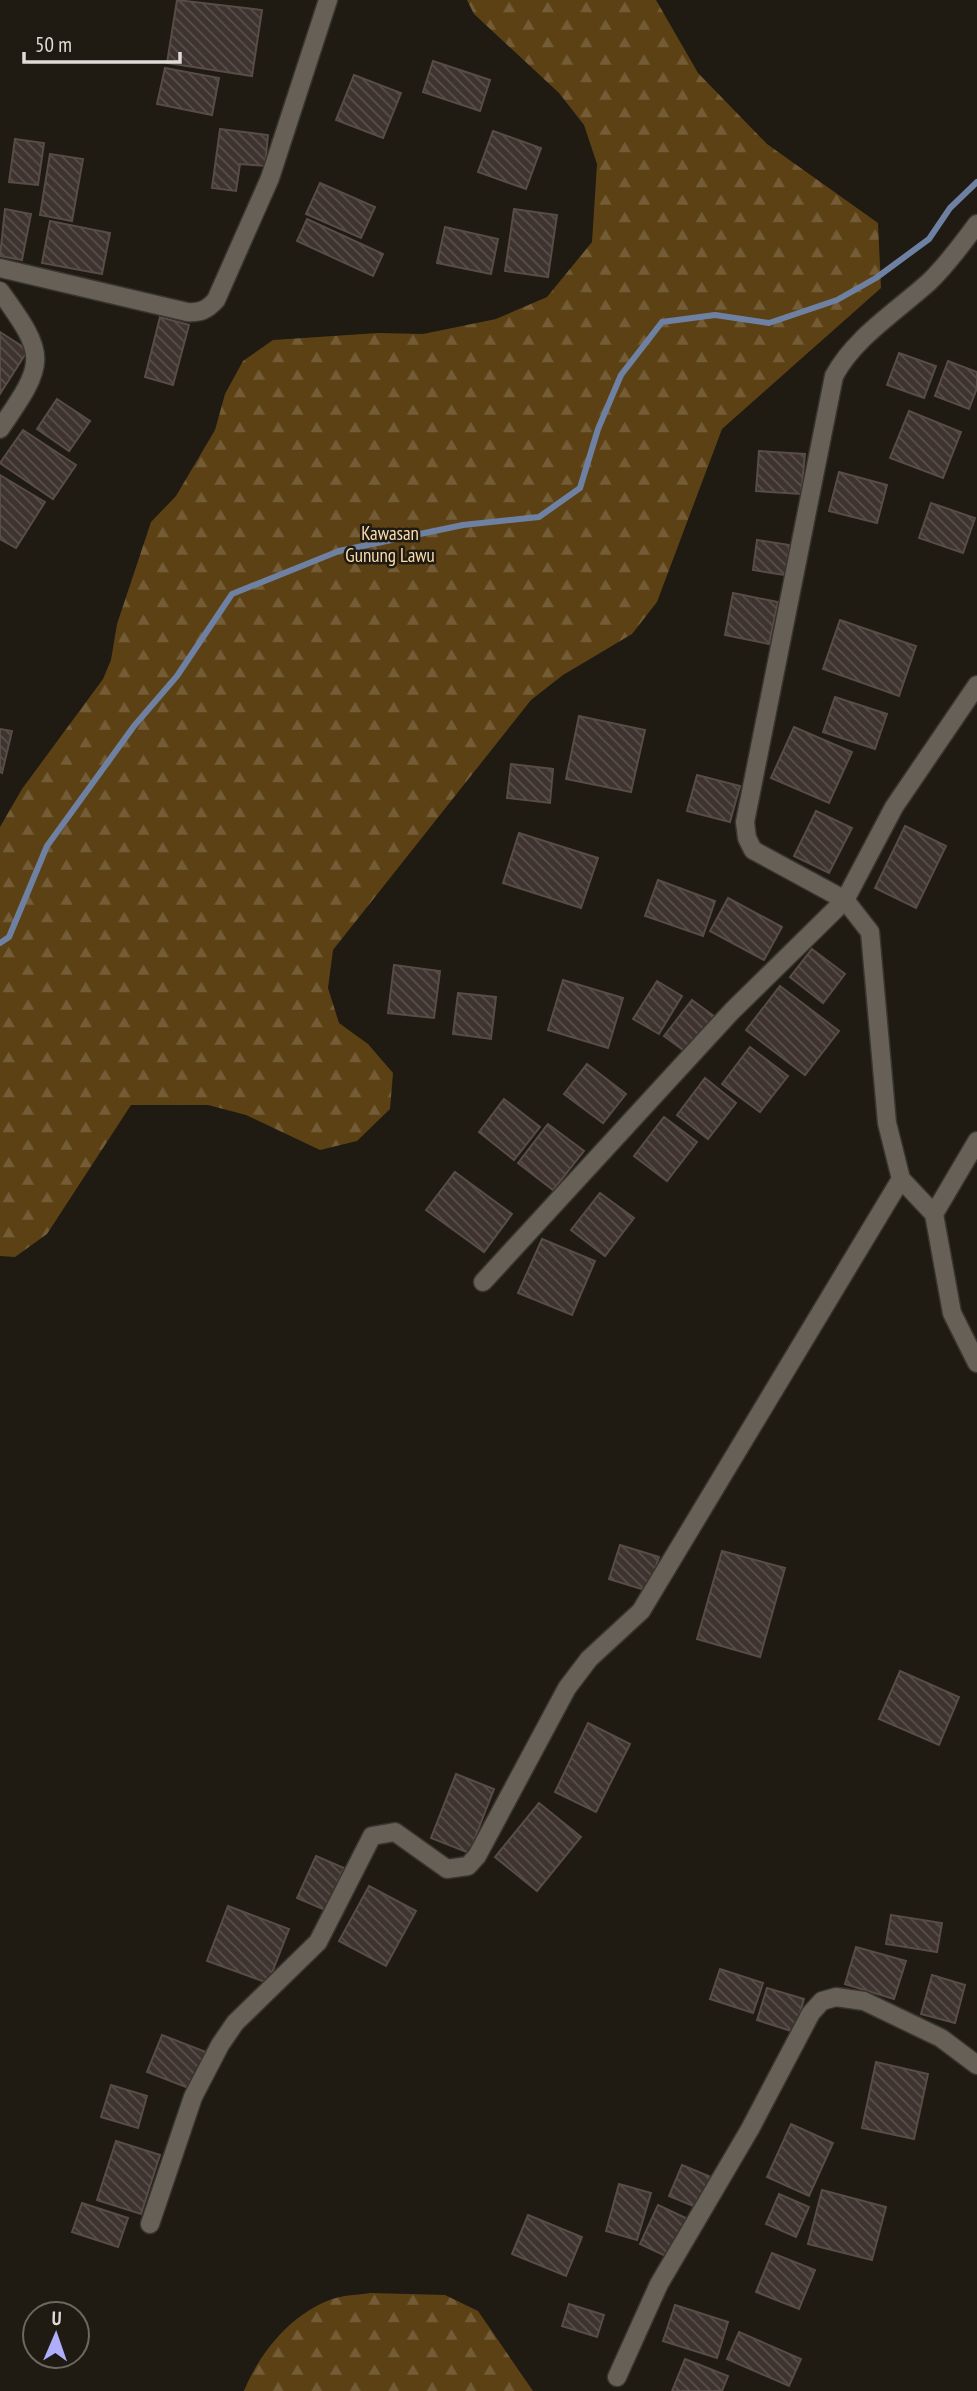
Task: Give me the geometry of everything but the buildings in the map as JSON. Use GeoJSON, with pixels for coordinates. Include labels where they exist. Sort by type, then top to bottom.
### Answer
{"type":"FeatureCollection","features":[{"type":"Feature","properties":{"kind":"street"},"geometry":{"type":"LineString","coordinates":[[0,268],[187,312],[196,313],[210,306],[216,300],[270,178],[328,0]]}},
{"type":"Feature","properties":{"kind":"street"},"geometry":{"type":"LineString","coordinates":[[977,224],[932,279],[859,343],[842,361],[834,376],[746,822],[747,838],[753,850],[845,900],[870,932],[887,1123],[901,1179],[934,1214],[952,1312],[977,1363]]}},
{"type":"Feature","properties":{"kind":"street"},"geometry":{"type":"LineString","coordinates":[[0,291],[31,334],[35,348],[31,384],[0,429]]}},
{"type":"Feature","properties":{"kind":"street"},"geometry":{"type":"LineString","coordinates":[[483,1282],[732,1011],[845,900],[894,807],[977,685]]}},
{"type":"Feature","properties":{"kind":"street"},"geometry":{"type":"LineString","coordinates":[[934,1214],[977,1141]]}},
{"type":"Feature","properties":{"kind":"street"},"geometry":{"type":"LineString","coordinates":[[150,2224],[193,2097],[220,2045],[235,2023],[318,1942],[372,1836],[395,1832],[447,1869],[468,1866],[477,1856],[567,1688],[590,1660],[641,1611],[901,1179]]}},
{"type":"Feature","properties":{"kind":"street"},"geometry":{"type":"LineString","coordinates":[[617,2377],[659,2284],[750,2129],[811,2013],[822,2001],[836,1997],[863,2001],[941,2038],[977,2065]]}},
{"type":"Feature","properties":{"kind":"green space","name":"Kawasan Gunung Lawu"},"geometry":{"type":"Polygon","coordinates":[[[467,0],[656,0],[698,73],[767,144],[878,223],[881,288],[722,429],[657,602],[632,634],[563,675],[531,700],[333,950],[328,988],[339,1023],[368,1044],[393,1073],[390,1109],[357,1141],[320,1150],[246,1115],[208,1105],[131,1105],[47,1234],[15,1257],[0,1256],[0,827],[22,789],[103,679],[111,660],[117,624],[151,522],[176,496],[215,430],[225,394],[243,361],[273,340],[378,333],[423,334],[496,319],[547,297],[592,242],[597,164],[584,125],[559,93],[474,14],[467,0]]]}},
{"type":"Feature","properties":{"kind":"green space"},"geometry":{"type":"Polygon","coordinates":[[[370,2293],[445,2295],[478,2311],[533,2391],[244,2391],[259,2362],[290,2324],[332,2299],[370,2293]]]}},
{"type":"Feature","properties":{"kind":"waterway"},"geometry":{"type":"LineString","coordinates":[[0,943],[9,937],[47,846],[134,726],[177,676],[232,594],[339,551],[463,525],[539,517],[580,488],[598,429],[621,375],[662,322],[715,315],[769,323],[837,300],[876,278],[929,239],[950,208],[977,182]]}}]}
